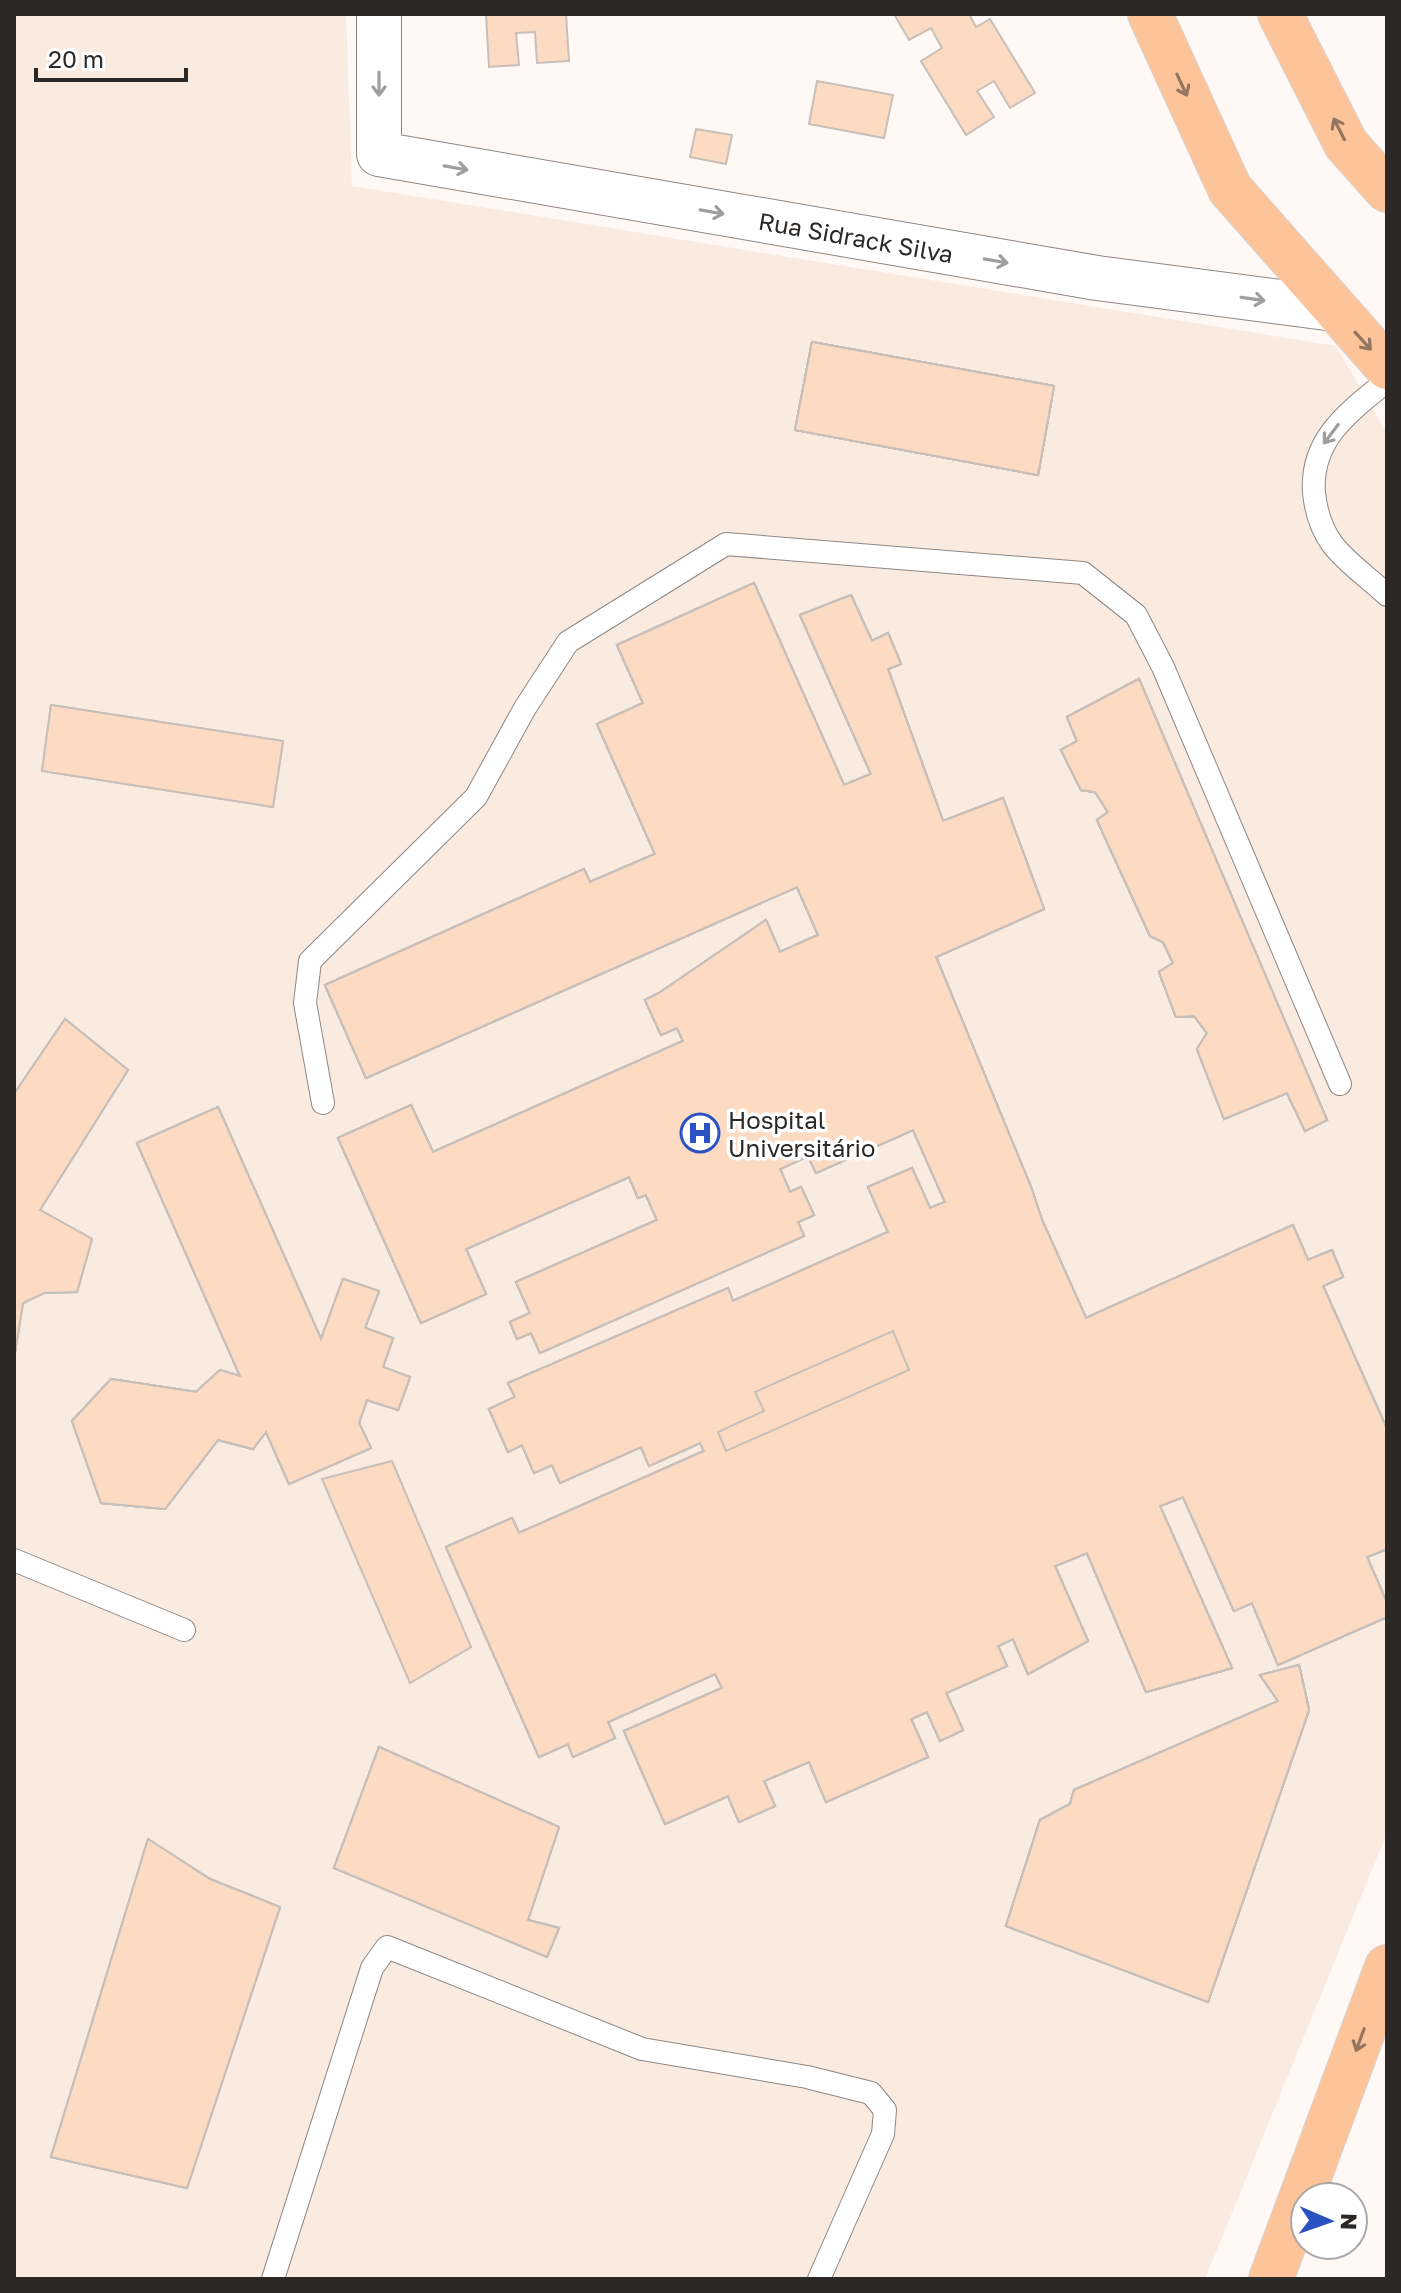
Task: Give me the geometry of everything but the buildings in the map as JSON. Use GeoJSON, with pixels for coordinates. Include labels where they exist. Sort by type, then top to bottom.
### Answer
{"type":"FeatureCollection","features":[{"type":"Feature","properties":{"kind":"main road"},"geometry":{"type":"LineString","coordinates":[[1150,14],[1230,189],[1387,367]]}},
{"type":"Feature","properties":{"kind":"main road"},"geometry":{"type":"LineString","coordinates":[[1280,14],[1346,144],[1387,190]]}},
{"type":"Feature","properties":{"kind":"main road"},"geometry":{"type":"LineString","coordinates":[[1271,2279],[1387,1967]]}},
{"type":"Feature","properties":{"kind":"street","name":"Rua Sidrack Silva"},"geometry":{"type":"LineString","coordinates":[[379,14],[379,154],[1097,278],[1334,309]]}},
{"type":"Feature","properties":{"kind":"lane"},"geometry":{"type":"LineString","coordinates":[[1387,381],[1346,414],[1323,445],[1313,473],[1316,513],[1333,545],[1387,595]]}},
{"type":"Feature","properties":{"kind":"lane"},"geometry":{"type":"LineString","coordinates":[[323,1103],[305,1003],[310,961],[476,797],[525,708],[568,642],[726,544],[1083,573],[1136,615],[1169,681],[1340,1084]]}},
{"type":"Feature","properties":{"kind":"lane"},"geometry":{"type":"LineString","coordinates":[[14,1560],[184,1630]]}},
{"type":"Feature","properties":{"kind":"lane"},"geometry":{"type":"LineString","coordinates":[[273,2279],[372,1968],[387,1947],[642,2049],[807,2077],[871,2093],[885,2110],[883,2134],[819,2279]]}},
{"type":"Feature","properties":{"kind":"shaded area","name":"Hospital Universitário"},"geometry":{"type":"Polygon","coordinates":[[[14,14],[346,14],[352,186],[1336,346],[1387,433],[1387,1833],[1205,2279],[14,2279],[14,14]]]}},
{"type":"Feature","properties":{"kind":"place","name":"Hospital Universitário"},"geometry":{"type":"Point","coordinates":[700,1133]}}]}
